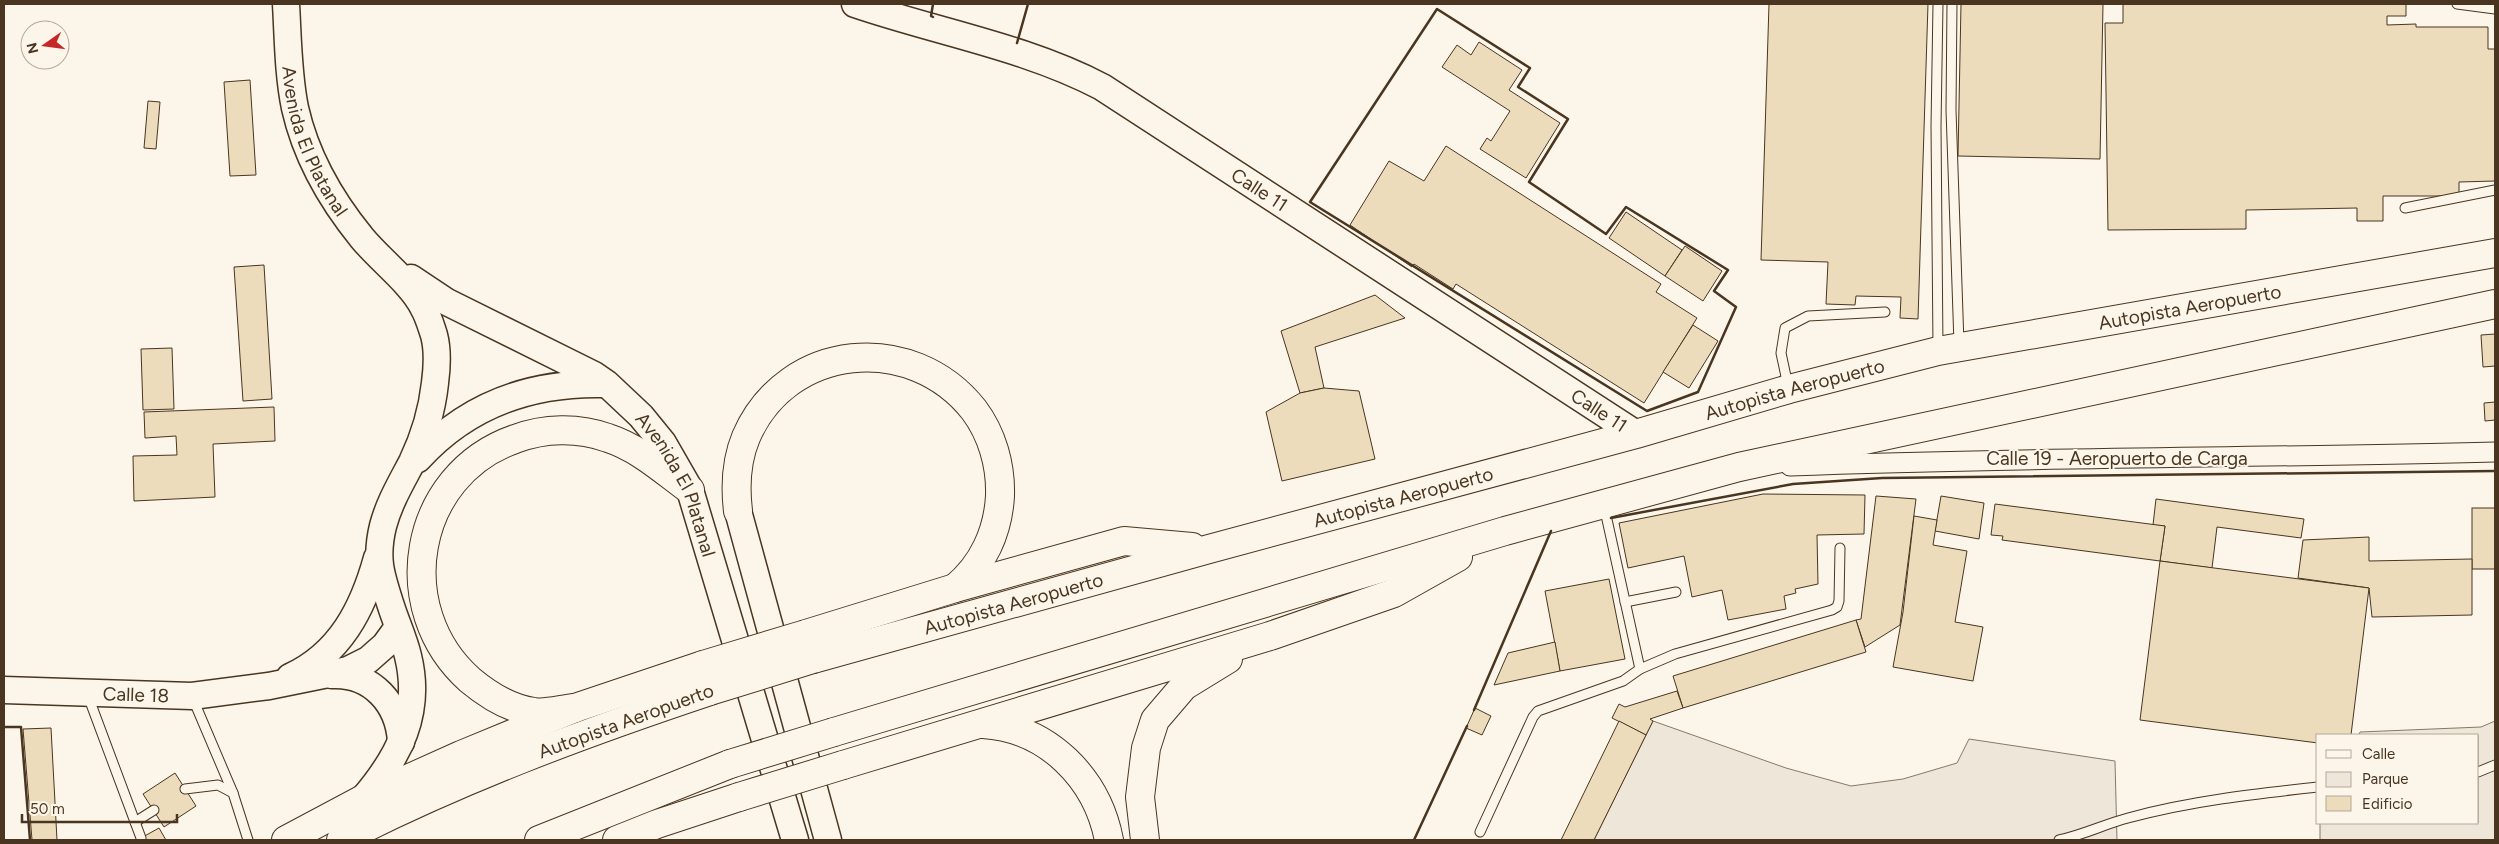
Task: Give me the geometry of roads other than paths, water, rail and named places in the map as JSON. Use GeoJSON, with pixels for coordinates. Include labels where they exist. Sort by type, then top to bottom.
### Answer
{"type":"FeatureCollection","features":[{"type":"Feature","properties":{"kind":"highway","name":"Autopista Aeropuerto"},"geometry":{"type":"LineString","coordinates":[[341,840],[468,780],[585,733],[706,678],[810,646],[1209,549],[1636,434],[1789,389],[1949,349],[2495,253]]}},
{"type":"Feature","properties":{"kind":"highway"},"geometry":{"type":"LineString","coordinates":[[539,840],[730,764],[1505,531],[1604,506],[1739,467],[2495,304]]}},
{"type":"Feature","properties":{"kind":"highway"},"geometry":{"type":"LineString","coordinates":[[738,511],[737,473],[746,436],[755,420],[780,390],[811,369],[829,362],[866,357],[903,362],[938,377],[967,402],[988,433],[999,470],[999,508],[989,544],[969,576],[955,588]]}},
{"type":"Feature","properties":{"kind":"highway"},"geometry":{"type":"LineString","coordinates":[[690,490],[627,446],[607,438],[566,430],[524,436],[486,452],[454,480],[432,516],[426,536],[421,578],[429,620],[444,651],[462,673],[478,687],[515,707],[535,712],[575,708],[706,678]]}},
{"type":"Feature","properties":{"kind":"highway"},"geometry":{"type":"LineString","coordinates":[[617,840],[652,832],[739,796],[1270,636],[1394,592],[1505,531]]}},
{"type":"Feature","properties":{"kind":"highway"},"geometry":{"type":"LineString","coordinates":[[810,646],[955,588],[1124,541],[1209,549]]}},
{"type":"Feature","properties":{"kind":"highway"},"geometry":{"type":"LineString","coordinates":[[1145,840],[1140,797],[1146,748],[1155,720],[1184,686],[1270,636]]}},
{"type":"Feature","properties":{"kind":"highway"},"geometry":{"type":"LineString","coordinates":[[286,840],[363,799],[575,708]]}},
{"type":"Feature","properties":{"kind":"highway"},"geometry":{"type":"LineString","coordinates":[[964,728],[984,724],[1004,727],[1044,743],[1061,755],[1089,786],[1098,804],[1109,840]]}},
{"type":"Feature","properties":{"kind":"main road","name":"Avenida El Platanal"},"geometry":{"type":"LineString","coordinates":[[286,4],[290,76],[295,108],[304,142],[330,194],[364,240],[385,261],[423,306],[435,338],[437,368],[434,398],[425,431],[396,490],[384,524],[378,557],[408,655],[412,686],[410,716],[401,745],[385,774],[363,799]]}},
{"type":"Feature","properties":{"kind":"main road","name":"Calle 11"},"geometry":{"type":"LineString","coordinates":[[856,4],[1036,59],[1079,75],[1102,87],[1636,434]]}},
{"type":"Feature","properties":{"kind":"main road","name":"Avenida El Platanal"},"geometry":{"type":"LineString","coordinates":[[385,261],[447,302],[594,375],[636,410],[663,443],[690,490],[795,840]]}},
{"type":"Feature","properties":{"kind":"main road"},"geometry":{"type":"LineString","coordinates":[[406,472],[431,444],[471,415],[516,394],[560,384],[607,384]]}},
{"type":"Feature","properties":{"kind":"main road"},"geometry":{"type":"LineString","coordinates":[[738,511],[828,840]]}},
{"type":"Feature","properties":{"kind":"main road","name":"Calle 18"},"geometry":{"type":"LineString","coordinates":[[269,686],[301,672],[329,650],[352,623],[368,592],[378,557]]}},
{"type":"Feature","properties":{"kind":"main road","name":"Calle 18"},"geometry":{"type":"LineString","coordinates":[[4,690],[192,696],[269,686],[348,670],[368,660],[385,645],[398,627]]}},
{"type":"Feature","properties":{"kind":"main road"},"geometry":{"type":"LineString","coordinates":[[326,675],[355,677],[380,692],[397,716],[401,745]]}},
{"type":"Feature","properties":{"kind":"street","name":"Calle 19 - Aeropuerto de Carga"},"geometry":{"type":"LineString","coordinates":[[1739,467],[1970,459],[2297,457],[2495,452]]}},
{"type":"Feature","properties":{"kind":"lane"},"geometry":{"type":"LineString","coordinates":[[1938,4],[1936,146],[1949,349]]}},
{"type":"Feature","properties":{"kind":"lane"},"geometry":{"type":"LineString","coordinates":[[1949,349],[1952,4]]}},
{"type":"Feature","properties":{"kind":"lane"},"geometry":{"type":"LineString","coordinates":[[2457,4],[2495,9]]}},
{"type":"Feature","properties":{"kind":"lane"},"geometry":{"type":"LineString","coordinates":[[2405,208],[2495,190]]}},
{"type":"Feature","properties":{"kind":"lane"},"geometry":{"type":"LineString","coordinates":[[1789,389],[1781,353],[1785,328],[1808,316],[1885,312]]}},
{"type":"Feature","properties":{"kind":"lane"},"geometry":{"type":"LineString","coordinates":[[1604,506],[1640,669]]}},
{"type":"Feature","properties":{"kind":"lane"},"geometry":{"type":"LineString","coordinates":[[1480,832],[1533,717],[1538,711],[1623,681],[1640,669],[1675,654],[1832,610],[1837,607],[1839,601],[1840,548]]}},
{"type":"Feature","properties":{"kind":"lane"},"geometry":{"type":"LineString","coordinates":[[1625,602],[1676,592]]}},
{"type":"Feature","properties":{"kind":"lane"},"geometry":{"type":"LineString","coordinates":[[87,693],[141,838]]}},
{"type":"Feature","properties":{"kind":"lane"},"geometry":{"type":"LineString","coordinates":[[192,696],[233,793],[248,840]]}},
{"type":"Feature","properties":{"kind":"lane"},"geometry":{"type":"LineString","coordinates":[[2479,772],[2495,765]]}},
{"type":"Feature","properties":{"kind":"lane"},"geometry":{"type":"LineString","coordinates":[[185,789],[218,785],[233,793]]}},
{"type":"Feature","properties":{"kind":"lane"},"geometry":{"type":"LineString","coordinates":[[2059,840],[2128,818],[2189,804],[2236,796],[2316,787]]}},
{"type":"Feature","properties":{"kind":"lane"},"geometry":{"type":"LineString","coordinates":[[135,822],[154,810]]}}]}
